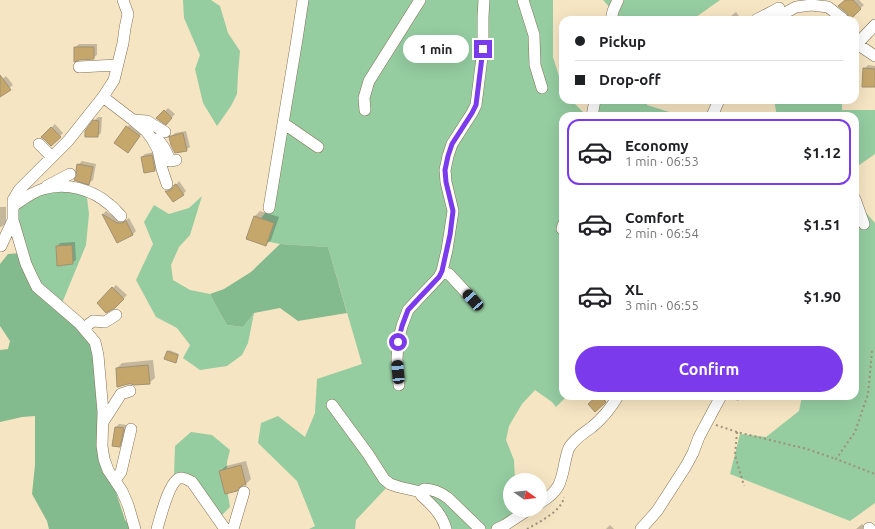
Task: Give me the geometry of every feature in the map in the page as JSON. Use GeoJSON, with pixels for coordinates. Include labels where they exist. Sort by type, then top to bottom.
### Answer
{"type":"FeatureCollection","features":[{"type":"Feature","properties":{"kind":"street"},"geometry":{"type":"LineString","coordinates":[[123,0],[128,14],[114,80],[103,97],[68,141],[19,190],[14,200],[13,220],[26,264],[37,287],[79,323],[95,342],[98,354],[103,412],[102,446],[104,459],[108,470],[122,491],[128,504],[135,529]]}},
{"type":"Feature","properties":{"kind":"street"},"geometry":{"type":"LineString","coordinates":[[269,208],[303,0]]}},
{"type":"Feature","properties":{"kind":"street"},"geometry":{"type":"LineString","coordinates":[[365,110],[364,98],[369,81],[420,0]]}},
{"type":"Feature","properties":{"kind":"street"},"geometry":{"type":"LineString","coordinates":[[399,385],[397,359],[398,342],[408,310],[439,277],[442,271],[453,211],[446,182],[445,170],[452,144],[476,105],[483,49],[484,0]]}},
{"type":"Feature","properties":{"kind":"street"},"geometry":{"type":"LineString","coordinates":[[523,0],[534,35],[535,66],[542,88]]}},
{"type":"Feature","properties":{"kind":"street"},"geometry":{"type":"LineString","coordinates":[[612,16],[618,0]]}},
{"type":"Feature","properties":{"kind":"street"},"geometry":{"type":"LineString","coordinates":[[763,16],[782,6],[796,7],[811,5],[828,7],[839,16]]}},
{"type":"Feature","properties":{"kind":"street"},"geometry":{"type":"LineString","coordinates":[[779,16],[796,7]]}},
{"type":"Feature","properties":{"kind":"street"},"geometry":{"type":"LineString","coordinates":[[859,40],[875,25]]}},
{"type":"Feature","properties":{"kind":"street"},"geometry":{"type":"LineString","coordinates":[[859,45],[875,56]]}},
{"type":"Feature","properties":{"kind":"street"},"geometry":{"type":"LineString","coordinates":[[80,67],[117,65]]}},
{"type":"Feature","properties":{"kind":"street"},"geometry":{"type":"LineString","coordinates":[[103,97],[162,144],[168,153],[170,161],[176,160]]}},
{"type":"Feature","properties":{"kind":"street"},"geometry":{"type":"LineString","coordinates":[[133,120],[148,121],[165,132]]}},
{"type":"Feature","properties":{"kind":"street"},"geometry":{"type":"LineString","coordinates":[[283,123],[318,147]]}},
{"type":"Feature","properties":{"kind":"street"},"geometry":{"type":"LineString","coordinates":[[146,131],[158,150],[167,184]]}},
{"type":"Feature","properties":{"kind":"street"},"geometry":{"type":"LineString","coordinates":[[39,144],[52,157]]}},
{"type":"Feature","properties":{"kind":"street"},"geometry":{"type":"LineString","coordinates":[[42,189],[52,182],[70,174]]}},
{"type":"Feature","properties":{"kind":"street"},"geometry":{"type":"LineString","coordinates":[[13,206],[30,194],[42,189],[56,186],[70,187],[86,190],[99,196],[111,205],[121,216]]}},
{"type":"Feature","properties":{"kind":"street"},"geometry":{"type":"LineString","coordinates":[[859,210],[864,224]]}},
{"type":"Feature","properties":{"kind":"street"},"geometry":{"type":"LineString","coordinates":[[1,246],[13,220]]}},
{"type":"Feature","properties":{"kind":"street"},"geometry":{"type":"LineString","coordinates":[[442,271],[449,274],[473,300]]}},
{"type":"Feature","properties":{"kind":"street"},"geometry":{"type":"LineString","coordinates":[[84,328],[93,321],[105,322],[116,315]]}},
{"type":"Feature","properties":{"kind":"street"},"geometry":{"type":"LineString","coordinates":[[103,422],[121,394],[130,391]]}},
{"type":"Feature","properties":{"kind":"street"},"geometry":{"type":"LineString","coordinates":[[547,498],[556,490],[560,483],[569,448],[574,441],[605,415],[615,400]]}},
{"type":"Feature","properties":{"kind":"street"},"geometry":{"type":"LineString","coordinates":[[641,529],[657,511],[686,466],[719,400]]}},
{"type":"Feature","properties":{"kind":"street"},"geometry":{"type":"LineString","coordinates":[[332,405],[368,454],[384,479],[390,484],[399,487],[421,492],[424,489],[428,489],[442,493],[480,529]]}},
{"type":"Feature","properties":{"kind":"street"},"geometry":{"type":"LineString","coordinates":[[115,480],[121,472],[131,428]]}},
{"type":"Feature","properties":{"kind":"street"},"geometry":{"type":"LineString","coordinates":[[158,529],[166,500],[175,481],[179,478],[184,478],[192,482],[225,529]]}},
{"type":"Feature","properties":{"kind":"street"},"geometry":{"type":"LineString","coordinates":[[233,529],[244,492]]}},
{"type":"Feature","properties":{"kind":"street"},"geometry":{"type":"LineString","coordinates":[[421,492],[421,495],[442,517],[446,529]]}},
{"type":"Feature","properties":{"kind":"street"},"geometry":{"type":"LineString","coordinates":[[497,529],[505,526],[518,517]]}},
{"type":"Feature","properties":{"kind":"path"},"geometry":{"type":"LineString","coordinates":[[836,459],[855,432],[868,394],[872,352]]}},
{"type":"Feature","properties":{"kind":"path"},"geometry":{"type":"LineString","coordinates":[[707,422],[737,432],[807,449],[875,474]]}},
{"type":"Feature","properties":{"kind":"path"},"geometry":{"type":"LineString","coordinates":[[737,432],[736,455],[744,486]]}},
{"type":"Feature","properties":{"kind":"green space"},"geometry":{"type":"Polygon","coordinates":[[[183,0],[211,0],[220,6],[228,33],[240,51],[237,94],[231,106],[217,126],[203,103],[195,69],[200,55],[184,18],[183,0]]]}},
{"type":"Feature","properties":{"kind":"green space"},"geometry":{"type":"Polygon","coordinates":[[[303,0],[553,0],[553,57],[559,76],[559,104],[575,104],[583,112],[559,112],[559,400],[563,400],[556,407],[552,402],[535,390],[522,404],[509,426],[506,440],[514,460],[515,473],[503,473],[503,517],[522,517],[504,529],[451,529],[421,492],[389,485],[356,520],[355,529],[309,529],[315,526],[297,481],[258,443],[261,423],[278,416],[305,437],[315,413],[317,379],[362,364],[328,247],[280,244],[246,237],[269,208],[303,0]]]}},
{"type":"Feature","properties":{"kind":"green space"},"geometry":{"type":"Polygon","coordinates":[[[603,0],[720,0],[698,16],[612,16],[613,11],[603,0]]]}},
{"type":"Feature","properties":{"kind":"green space"},"geometry":{"type":"Polygon","coordinates":[[[594,104],[647,104],[669,112],[593,112],[594,104]]]}},
{"type":"Feature","properties":{"kind":"green space"},"geometry":{"type":"Polygon","coordinates":[[[775,104],[842,104],[842,110],[875,110],[875,154],[859,165],[859,112],[776,112],[775,104]]]}},
{"type":"Feature","properties":{"kind":"green space"},"geometry":{"type":"Polygon","coordinates":[[[56,186],[86,190],[89,214],[86,245],[60,308],[40,292],[13,206],[56,186]]]}},
{"type":"Feature","properties":{"kind":"green space"},"geometry":{"type":"Polygon","coordinates":[[[202,196],[190,235],[179,247],[171,265],[173,280],[190,290],[210,294],[227,325],[243,327],[254,313],[248,343],[242,355],[227,366],[200,370],[183,358],[190,345],[177,328],[156,317],[136,280],[153,244],[144,222],[154,205],[169,214],[189,208],[202,196]]]}},
{"type":"Feature","properties":{"kind":"green space"},"geometry":{"type":"Polygon","coordinates":[[[859,205],[875,223],[875,503],[850,521],[730,474],[740,434],[766,437],[799,411],[801,400],[859,400],[859,205]]]}},
{"type":"Feature","properties":{"kind":"green space"},"geometry":{"type":"Polygon","coordinates":[[[280,244],[328,247],[347,313],[298,321],[280,308],[254,313],[243,327],[227,325],[210,294],[224,289],[251,272],[280,244]]]}},
{"type":"Feature","properties":{"kind":"green space"},"geometry":{"type":"Polygon","coordinates":[[[22,253],[40,292],[93,344],[103,422],[113,483],[125,520],[132,529],[49,529],[47,521],[32,494],[35,465],[35,416],[22,417],[0,422],[0,350],[8,349],[10,341],[0,326],[0,264],[8,254],[22,253]]]}},
{"type":"Feature","properties":{"kind":"green space"},"geometry":{"type":"Polygon","coordinates":[[[191,432],[212,435],[230,450],[227,462],[226,483],[230,507],[218,519],[185,477],[174,475],[175,446],[191,432]]]}},
{"type":"Feature","properties":{"kind":"building"},"geometry":{"type":"Polygon","coordinates":[[[845,0],[853,0],[861,9],[854,16],[848,16],[847,13],[838,6],[845,0]]]}},
{"type":"Feature","properties":{"kind":"building"},"geometry":{"type":"Polygon","coordinates":[[[74,47],[94,47],[94,59],[79,60],[74,62],[74,47]]]}},
{"type":"Feature","properties":{"kind":"building"},"geometry":{"type":"Polygon","coordinates":[[[863,68],[875,69],[875,87],[862,87],[863,68]]]}},
{"type":"Feature","properties":{"kind":"building"},"geometry":{"type":"Polygon","coordinates":[[[0,75],[11,90],[0,97],[0,75]]]}},
{"type":"Feature","properties":{"kind":"building"},"geometry":{"type":"Polygon","coordinates":[[[164,110],[172,118],[166,125],[156,118],[164,110]]]}},
{"type":"Feature","properties":{"kind":"building"},"geometry":{"type":"Polygon","coordinates":[[[93,120],[99,121],[98,137],[85,137],[85,131],[93,120]]]}},
{"type":"Feature","properties":{"kind":"building"},"geometry":{"type":"Polygon","coordinates":[[[126,126],[140,136],[128,153],[114,143],[126,126]]]}},
{"type":"Feature","properties":{"kind":"building"},"geometry":{"type":"Polygon","coordinates":[[[51,127],[61,137],[51,146],[41,137],[51,127]]]}},
{"type":"Feature","properties":{"kind":"building"},"geometry":{"type":"Polygon","coordinates":[[[183,133],[187,151],[175,153],[169,137],[183,133]]]}},
{"type":"Feature","properties":{"kind":"building"},"geometry":{"type":"Polygon","coordinates":[[[152,155],[155,171],[144,173],[141,157],[152,155]]]}},
{"type":"Feature","properties":{"kind":"building"},"geometry":{"type":"Polygon","coordinates":[[[77,164],[93,167],[89,185],[74,180],[77,175],[77,164]]]}},
{"type":"Feature","properties":{"kind":"building"},"geometry":{"type":"Polygon","coordinates":[[[176,184],[184,195],[173,202],[165,191],[169,191],[176,184]]]}},
{"type":"Feature","properties":{"kind":"building"},"geometry":{"type":"Polygon","coordinates":[[[102,214],[117,223],[126,221],[133,235],[117,243],[102,214]]]}},
{"type":"Feature","properties":{"kind":"building"},"geometry":{"type":"Polygon","coordinates":[[[254,216],[274,223],[266,246],[246,239],[254,216]]]}},
{"type":"Feature","properties":{"kind":"building"},"geometry":{"type":"Polygon","coordinates":[[[72,245],[73,264],[57,266],[56,246],[72,245]]]}},
{"type":"Feature","properties":{"kind":"building"},"geometry":{"type":"Polygon","coordinates":[[[112,287],[124,299],[115,308],[106,313],[97,303],[112,287]]]}},
{"type":"Feature","properties":{"kind":"building"},"geometry":{"type":"Polygon","coordinates":[[[167,351],[178,355],[176,363],[164,359],[167,351]]]}},
{"type":"Feature","properties":{"kind":"building"},"geometry":{"type":"Polygon","coordinates":[[[148,365],[150,384],[128,384],[117,387],[116,368],[148,365]]]}},
{"type":"Feature","properties":{"kind":"building"},"geometry":{"type":"Polygon","coordinates":[[[592,400],[604,400],[606,402],[595,412],[588,404],[592,400]]]}},
{"type":"Feature","properties":{"kind":"building"},"geometry":{"type":"Polygon","coordinates":[[[115,427],[124,428],[120,447],[112,446],[115,427]]]}},
{"type":"Feature","properties":{"kind":"building"},"geometry":{"type":"Polygon","coordinates":[[[241,465],[246,485],[240,487],[237,491],[225,494],[219,471],[241,465]]]}},
{"type":"Feature","properties":{"kind":"route"},"geometry":{"type":"LineString","coordinates":[[398,342],[408,310],[439,277],[442,271],[453,220],[453,211],[446,182],[445,170],[452,144],[476,105],[483,49]]}}]}
